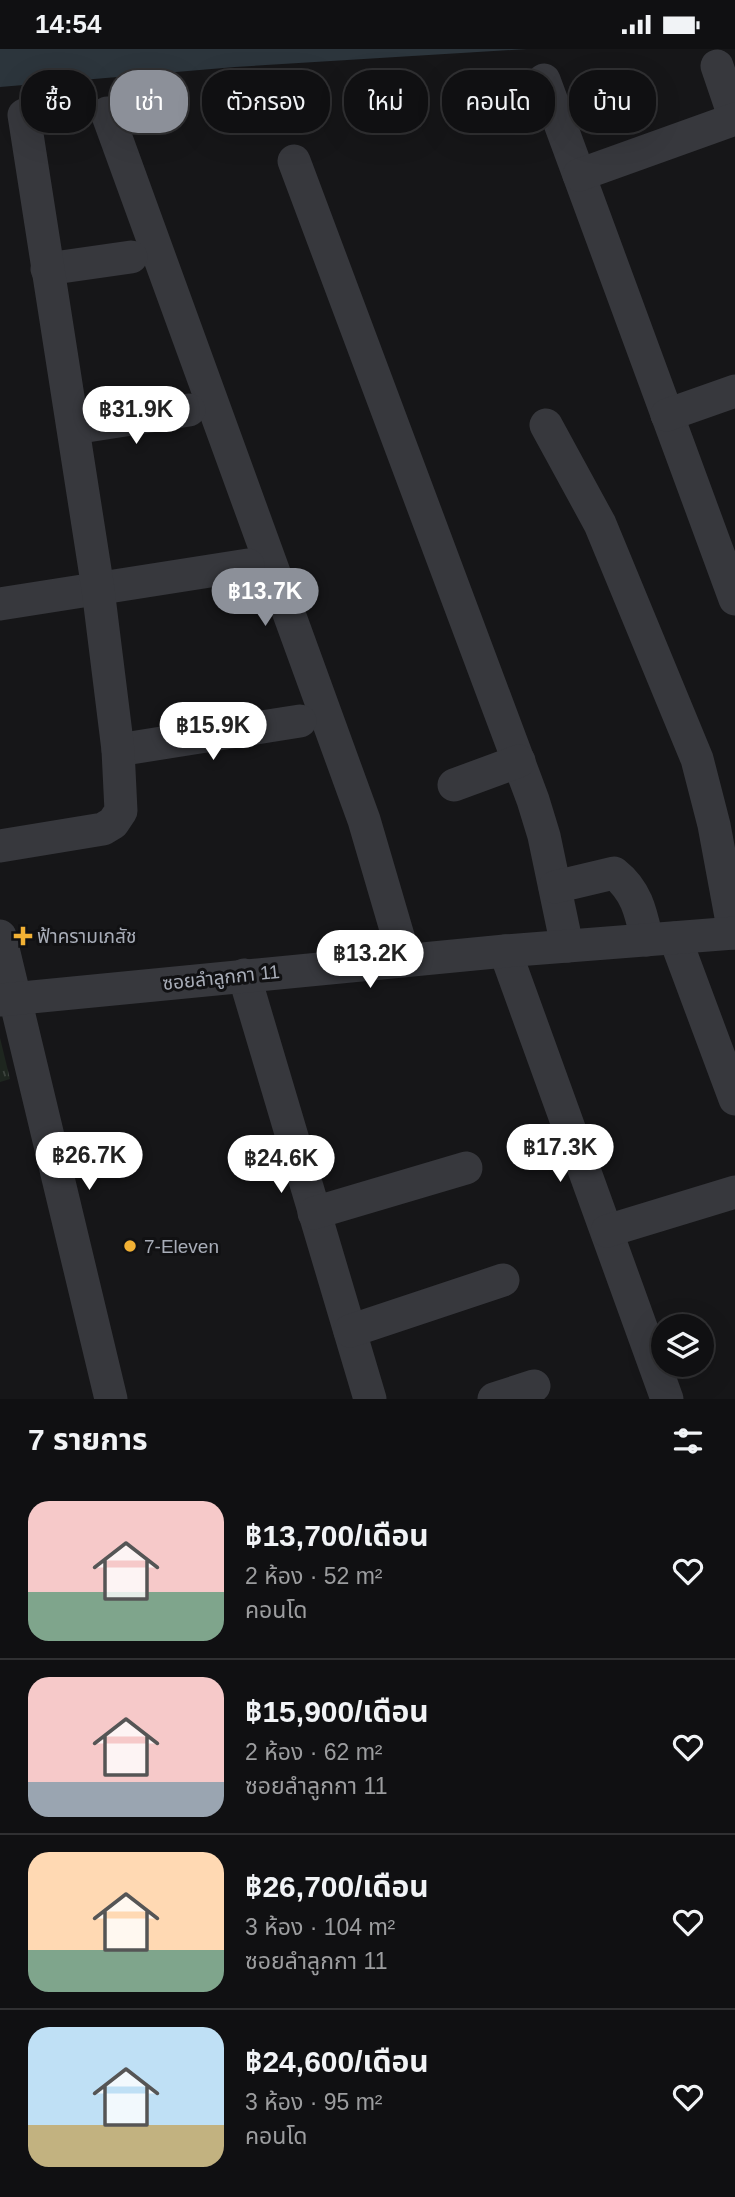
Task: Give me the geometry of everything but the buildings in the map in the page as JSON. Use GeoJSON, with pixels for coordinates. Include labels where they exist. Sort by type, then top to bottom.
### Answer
{"type":"FeatureCollection","features":[{"type":"Feature","properties":{"kind":"street"},"geometry":{"type":"LineString","coordinates":[[579,175],[735,119],[718,66]]}},
{"type":"Feature","properties":{"kind":"street"},"geometry":{"type":"LineString","coordinates":[[555,110],[735,599]]}},
{"type":"Feature","properties":{"kind":"street"},"geometry":{"type":"LineString","coordinates":[[107,113],[364,820],[405,960]]}},
{"type":"Feature","properties":{"kind":"street"},"geometry":{"type":"LineString","coordinates":[[0,846],[103,828],[113,823],[121,811],[118,750],[99,589],[27,133]]}},
{"type":"Feature","properties":{"kind":"street"},"geometry":{"type":"LineString","coordinates":[[294,162],[519,761],[544,835],[567,946]]}},
{"type":"Feature","properties":{"kind":"street"},"geometry":{"type":"LineString","coordinates":[[47,269],[131,257]]}},
{"type":"Feature","properties":{"kind":"street"},"geometry":{"type":"LineString","coordinates":[[667,415],[735,391]]}},
{"type":"Feature","properties":{"kind":"street"},"geometry":{"type":"LineString","coordinates":[[74,428],[189,410]]}},
{"type":"Feature","properties":{"kind":"street"},"geometry":{"type":"LineString","coordinates":[[546,425],[600,524],[697,759],[735,933]]}},
{"type":"Feature","properties":{"kind":"street"},"geometry":{"type":"LineString","coordinates":[[0,604],[248,565]]}},
{"type":"Feature","properties":{"kind":"street"},"geometry":{"type":"LineString","coordinates":[[118,750],[300,721]]}},
{"type":"Feature","properties":{"kind":"street"},"geometry":{"type":"LineString","coordinates":[[454,785],[519,761]]}},
{"type":"Feature","properties":{"kind":"street"},"geometry":{"type":"LineString","coordinates":[[555,887],[614,873],[626,883],[661,939],[735,1099]]}},
{"type":"Feature","properties":{"kind":"street","name":"ซอยลำลูกกา 11"},"geometry":{"type":"LineString","coordinates":[[7,999],[405,960],[735,933]]}},
{"type":"Feature","properties":{"kind":"street"},"geometry":{"type":"LineString","coordinates":[[0,936],[7,999],[111,1399]]}},
{"type":"Feature","properties":{"kind":"street"},"geometry":{"type":"LineString","coordinates":[[505,951],[667,1399]]}},
{"type":"Feature","properties":{"kind":"street"},"geometry":{"type":"LineString","coordinates":[[244,975],[370,1399]]}},
{"type":"Feature","properties":{"kind":"street"},"geometry":{"type":"LineString","coordinates":[[314,1213],[466,1168]]}},
{"type":"Feature","properties":{"kind":"street"},"geometry":{"type":"LineString","coordinates":[[607,1231],[735,1192]]}},
{"type":"Feature","properties":{"kind":"street"},"geometry":{"type":"LineString","coordinates":[[350,1331],[503,1280]]}},
{"type":"Feature","properties":{"kind":"street"},"geometry":{"type":"LineString","coordinates":[[494,1399],[534,1386]]}},
{"type":"Feature","properties":{"kind":"green space"},"geometry":{"type":"Polygon","coordinates":[[[0,1038],[10,1079],[0,1082],[0,1038]]]}},
{"type":"Feature","properties":{"kind":"shaded area"},"geometry":{"type":"Polygon","coordinates":[[[0,49],[527,49],[188,71],[110,70],[110,78],[96,79],[96,70],[21,70],[21,85],[0,87],[0,49]]]}},
{"type":"Feature","properties":{"kind":"place","name":"ฟ้าครามเภสัช"},"geometry":{"type":"Point","coordinates":[23,936]}},
{"type":"Feature","properties":{"kind":"place","name":"7-Eleven"},"geometry":{"type":"Point","coordinates":[130,1246]}}]}
